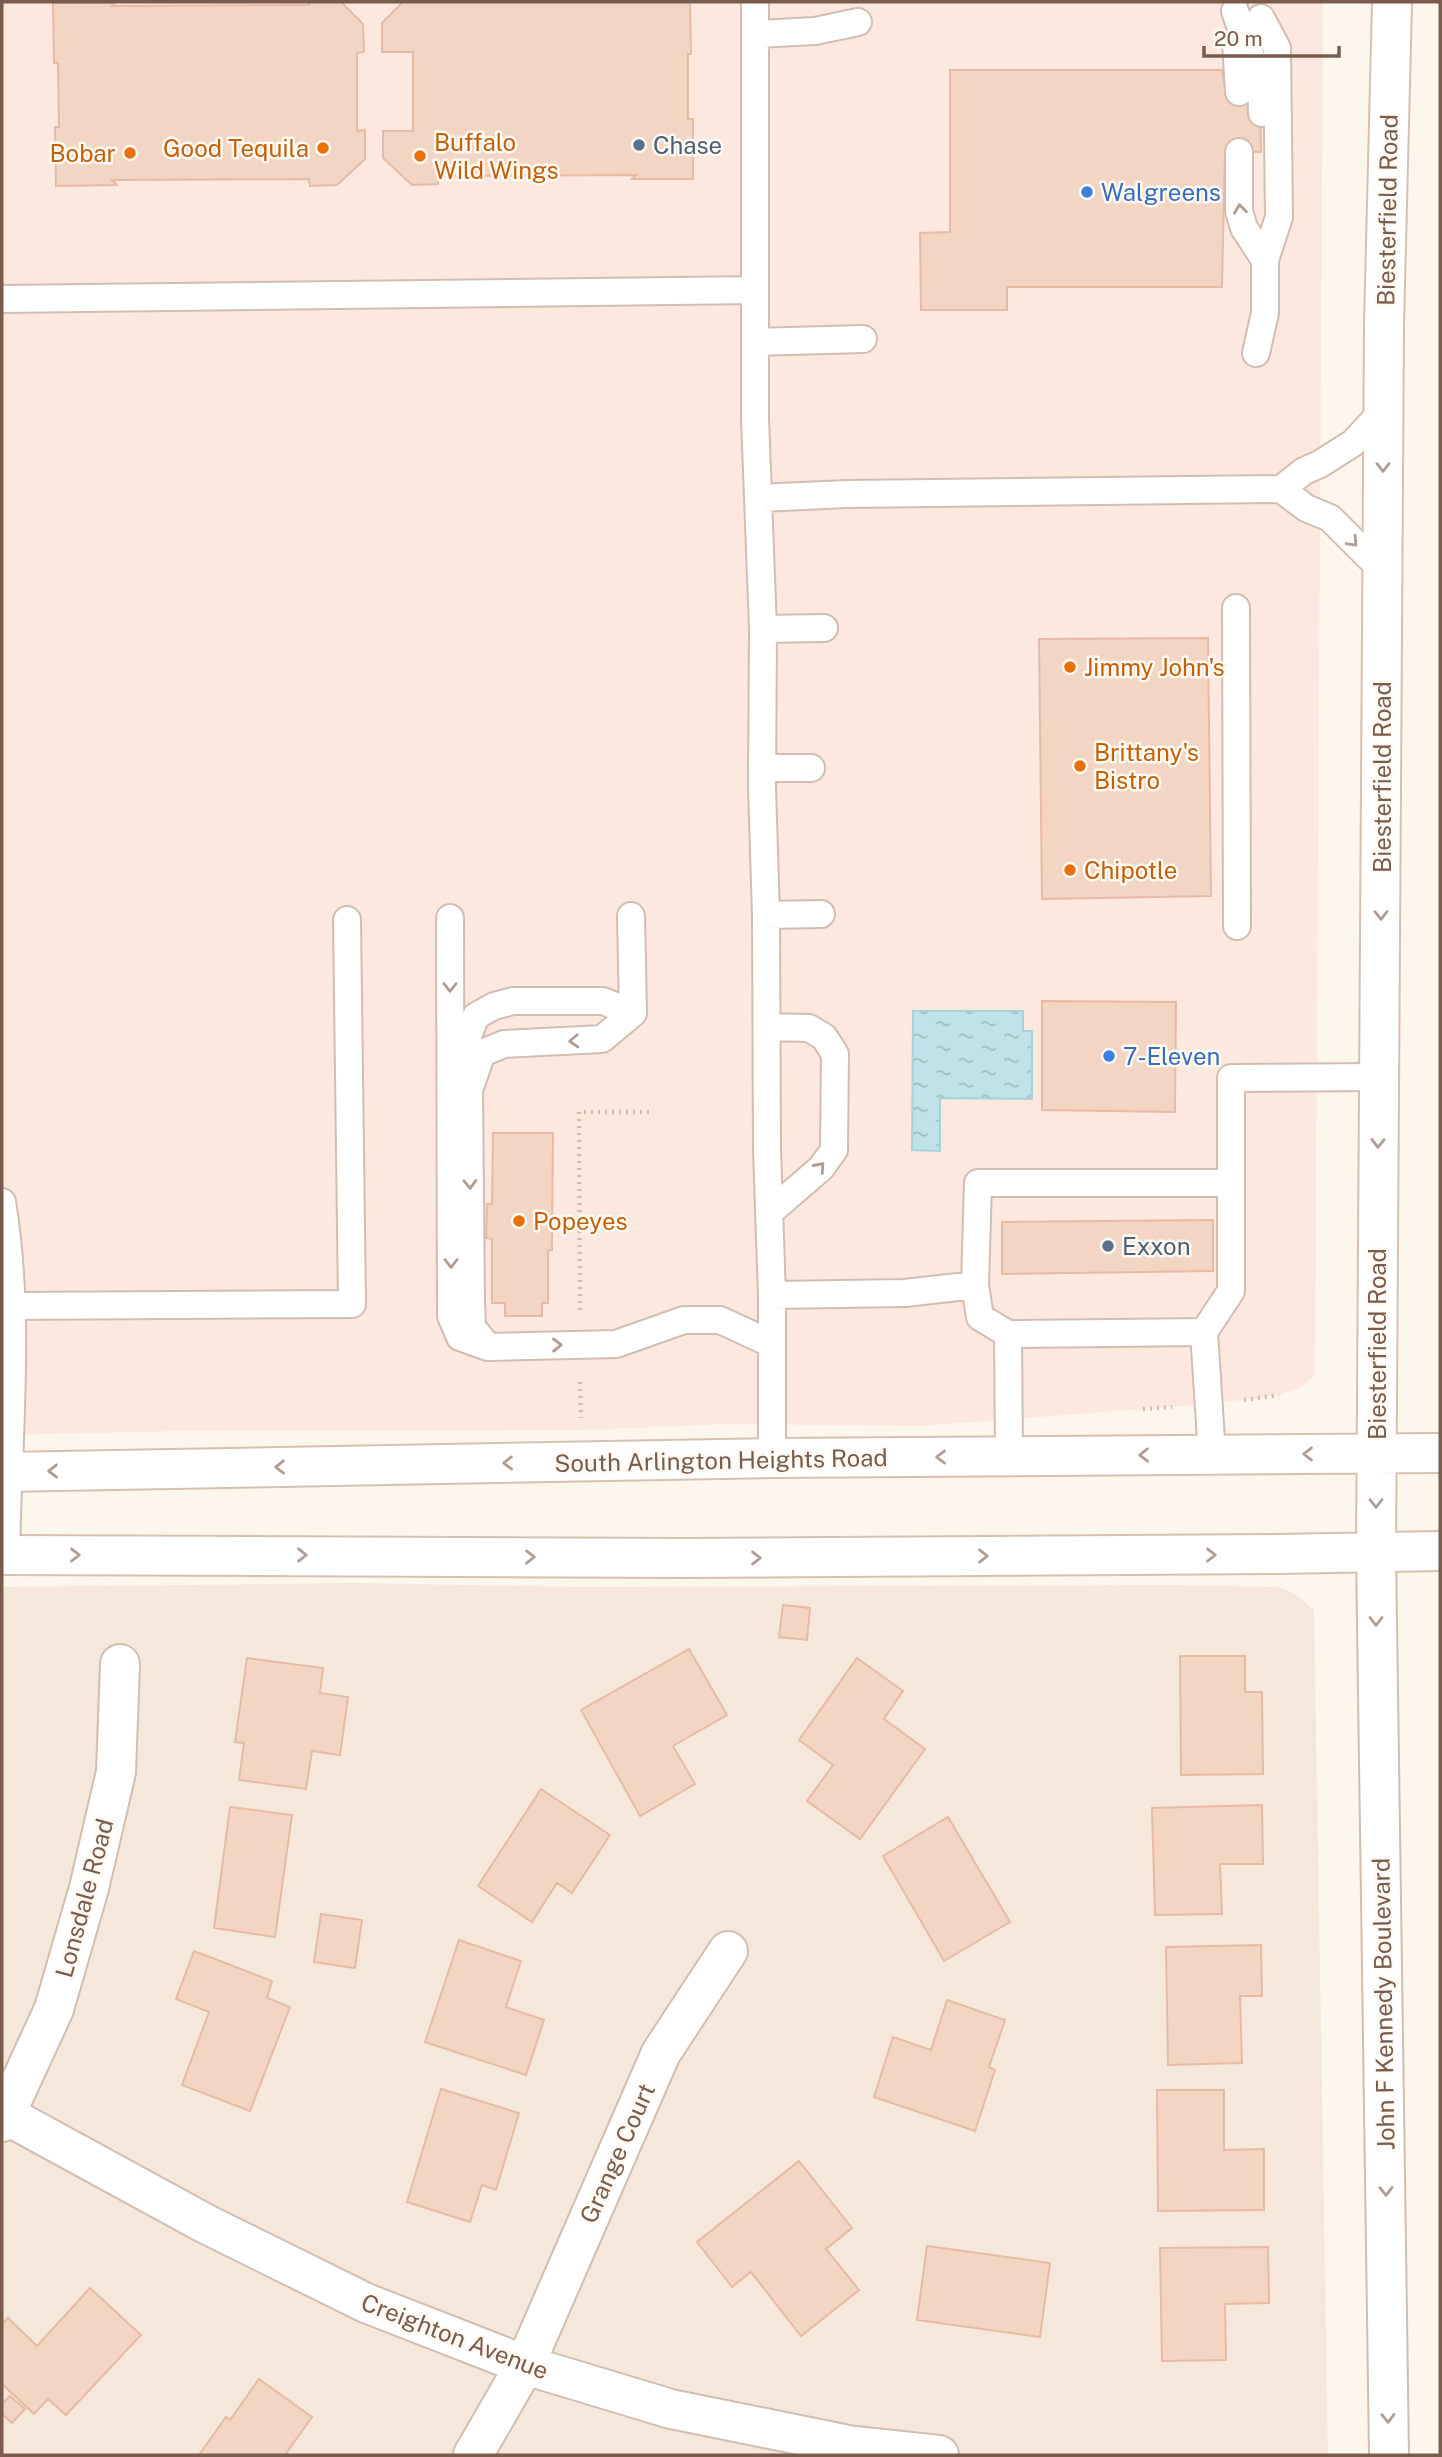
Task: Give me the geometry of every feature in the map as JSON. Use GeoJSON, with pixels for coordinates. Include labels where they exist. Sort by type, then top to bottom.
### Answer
{"type":"FeatureCollection","features":[{"type":"Feature","properties":{"kind":"main road","name":"Biesterfield Road"},"geometry":{"type":"LineString","coordinates":[[1376,1552],[1383,411],[1392,2]]}},
{"type":"Feature","properties":{"kind":"main road","name":"South Arlington Heights Road"},"geometry":{"type":"LineString","coordinates":[[5,1472],[772,1458],[1440,1453]]}},
{"type":"Feature","properties":{"kind":"main road"},"geometry":{"type":"LineString","coordinates":[[4,1555],[701,1558],[1440,1551]]}},
{"type":"Feature","properties":{"kind":"main road","name":"John F Kennedy Boulevard"},"geometry":{"type":"LineString","coordinates":[[1376,1552],[1389,2455]]}},
{"type":"Feature","properties":{"kind":"main road","name":"Lonsdale Road"},"geometry":{"type":"LineString","coordinates":[[4,2118],[54,2009],[89,1888],[116,1772],[120,1664]]}},
{"type":"Feature","properties":{"kind":"main road","name":"Grange Court"},"geometry":{"type":"LineString","coordinates":[[473,2455],[525,2365],[661,2053],[728,1951]]}},
{"type":"Feature","properties":{"kind":"main road","name":"Creighton Avenue"},"geometry":{"type":"LineString","coordinates":[[4,2118],[206,2224],[366,2303],[525,2365],[671,2409],[854,2446],[939,2455]]}},
{"type":"Feature","properties":{"kind":"lane"},"geometry":{"type":"LineString","coordinates":[[755,2],[755,418],[763,629],[762,768],[768,1027],[767,1150],[772,1295],[772,1458]]}},
{"type":"Feature","properties":{"kind":"lane"},"geometry":{"type":"LineString","coordinates":[[1239,93],[1235,11],[1261,85],[1265,313],[1256,354]]}},
{"type":"Feature","properties":{"kind":"lane"},"geometry":{"type":"LineString","coordinates":[[1261,18],[1277,48],[1279,216],[1265,260]]}},
{"type":"Feature","properties":{"kind":"lane"},"geometry":{"type":"LineString","coordinates":[[755,34],[815,31],[858,22]]}},
{"type":"Feature","properties":{"kind":"lane"},"geometry":{"type":"LineString","coordinates":[[1239,152],[1239,211],[1244,228],[1265,260]]}},
{"type":"Feature","properties":{"kind":"lane"},"geometry":{"type":"LineString","coordinates":[[2,299],[755,290]]}},
{"type":"Feature","properties":{"kind":"lane"},"geometry":{"type":"LineString","coordinates":[[756,342],[863,339]]}},
{"type":"Feature","properties":{"kind":"lane"},"geometry":{"type":"LineString","coordinates":[[759,498],[847,494],[1281,489],[1304,471],[1353,443],[1383,411]]}},
{"type":"Feature","properties":{"kind":"lane"},"geometry":{"type":"LineString","coordinates":[[1281,489],[1306,508],[1330,519],[1383,571]]}},
{"type":"Feature","properties":{"kind":"lane"},"geometry":{"type":"LineString","coordinates":[[1236,608],[1237,926]]}},
{"type":"Feature","properties":{"kind":"lane"},"geometry":{"type":"LineString","coordinates":[[763,629],[824,628]]}},
{"type":"Feature","properties":{"kind":"lane"},"geometry":{"type":"LineString","coordinates":[[762,768],[811,768]]}},
{"type":"Feature","properties":{"kind":"lane"},"geometry":{"type":"LineString","coordinates":[[766,915],[821,914]]}},
{"type":"Feature","properties":{"kind":"lane"},"geometry":{"type":"LineString","coordinates":[[631,916],[633,1013]]}},
{"type":"Feature","properties":{"kind":"lane"},"geometry":{"type":"LineString","coordinates":[[450,918],[451,1315],[460,1337],[488,1346],[616,1344],[684,1320],[720,1320],[772,1344]]}},
{"type":"Feature","properties":{"kind":"lane"},"geometry":{"type":"LineString","coordinates":[[11,1306],[352,1304],[347,920]]}},
{"type":"Feature","properties":{"kind":"lane"},"geometry":{"type":"LineString","coordinates":[[488,1346],[472,1327],[468,1036],[476,1016],[494,1006],[513,1001],[603,1000],[633,1013]]}},
{"type":"Feature","properties":{"kind":"lane"},"geometry":{"type":"LineString","coordinates":[[469,1090],[482,1053],[504,1044],[602,1039],[633,1013]]}},
{"type":"Feature","properties":{"kind":"lane"},"geometry":{"type":"LineString","coordinates":[[768,1027],[809,1028],[824,1037],[835,1054],[834,1150],[821,1168],[770,1212]]}},
{"type":"Feature","properties":{"kind":"lane"},"geometry":{"type":"LineString","coordinates":[[1212,1455],[1204,1332],[1231,1291],[1230,1078],[1379,1077]]}},
{"type":"Feature","properties":{"kind":"lane"},"geometry":{"type":"LineString","coordinates":[[1204,1332],[1007,1334],[980,1317],[975,1284],[978,1183],[1229,1183]]}},
{"type":"Feature","properties":{"kind":"lane"},"geometry":{"type":"LineString","coordinates":[[2,1202],[10,1249],[11,1306],[11,1412],[5,1472],[4,1555]]}},
{"type":"Feature","properties":{"kind":"lane"},"geometry":{"type":"LineString","coordinates":[[772,1295],[905,1293],[975,1284]]}},
{"type":"Feature","properties":{"kind":"lane"},"geometry":{"type":"LineString","coordinates":[[1007,1334],[1009,1457]]}},
{"type":"Feature","properties":{"kind":"path"},"geometry":{"type":"LineString","coordinates":[[581,1430],[579,1112],[650,1112]]}},
{"type":"Feature","properties":{"kind":"shaded area"},"geometry":{"type":"Polygon","coordinates":[[[2,2],[1323,2],[1315,1375],[1301,1387],[1279,1395],[1209,1404],[921,1426],[729,1424],[581,1430],[183,1431],[2,1435],[2,2]]]}},
{"type":"Feature","properties":{"kind":"shaded area"},"geometry":{"type":"Polygon","coordinates":[[[357,1583],[582,1587],[1277,1587],[1292,1592],[1314,1610],[1328,2455],[2,2455],[2,1587],[357,1583]]]}},
{"type":"Feature","properties":{"kind":"water"},"geometry":{"type":"Polygon","coordinates":[[[913,1011],[1023,1011],[1023,1031],[1032,1031],[1032,1099],[940,1098],[940,1151],[912,1150],[913,1011]]]}},
{"type":"Feature","properties":{"kind":"building"},"geometry":{"type":"Polygon","coordinates":[[[309,2],[341,2],[363,24],[364,52],[357,53],[357,131],[365,130],[365,159],[337,185],[310,186],[309,179],[112,180],[117,185],[56,186],[58,63],[54,63],[53,3],[115,3],[112,6],[309,5],[309,2]]]}},
{"type":"Feature","properties":{"kind":"building"},"geometry":{"type":"Polygon","coordinates":[[[403,2],[690,2],[688,119],[693,119],[693,179],[632,179],[636,175],[438,176],[438,184],[412,185],[383,158],[383,131],[413,131],[413,52],[382,52],[382,23],[403,2]]]}},
{"type":"Feature","properties":{"kind":"building","name":"Walgreens"},"geometry":{"type":"Polygon","coordinates":[[[950,70],[1222,70],[1226,93],[1260,93],[1261,152],[1225,151],[1222,287],[1007,287],[1007,310],[921,310],[920,233],[950,232],[950,70]]]}},
{"type":"Feature","properties":{"kind":"building"},"geometry":{"type":"Polygon","coordinates":[[[1208,638],[1211,896],[1042,899],[1039,639],[1208,638]]]}},
{"type":"Feature","properties":{"kind":"building","name":"7-Eleven"},"geometry":{"type":"Polygon","coordinates":[[[1042,1001],[1176,1002],[1175,1112],[1042,1110],[1042,1001]]]}},
{"type":"Feature","properties":{"kind":"building","name":"Popeyes"},"geometry":{"type":"Polygon","coordinates":[[[493,1133],[553,1133],[552,1250],[548,1251],[548,1303],[542,1303],[542,1316],[505,1316],[505,1303],[492,1303],[492,1239],[486,1238],[487,1204],[492,1204],[493,1133]]]}},
{"type":"Feature","properties":{"kind":"building","name":"Exxon"},"geometry":{"type":"Polygon","coordinates":[[[1213,1220],[1213,1271],[1002,1274],[1002,1222],[1213,1220]]]}},
{"type":"Feature","properties":{"kind":"building"},"geometry":{"type":"Polygon","coordinates":[[[783,1605],[810,1608],[807,1640],[779,1637],[783,1605]]]}},
{"type":"Feature","properties":{"kind":"building"},"geometry":{"type":"Polygon","coordinates":[[[689,1649],[727,1715],[673,1746],[695,1784],[640,1816],[581,1710],[689,1649]]]}},
{"type":"Feature","properties":{"kind":"building"},"geometry":{"type":"Polygon","coordinates":[[[1180,1656],[1245,1656],[1245,1692],[1262,1692],[1263,1774],[1181,1775],[1180,1656]]]}},
{"type":"Feature","properties":{"kind":"building"},"geometry":{"type":"Polygon","coordinates":[[[247,1658],[323,1668],[320,1693],[348,1697],[340,1755],[312,1751],[306,1789],[239,1780],[244,1743],[235,1742],[247,1658]]]}},
{"type":"Feature","properties":{"kind":"building"},"geometry":{"type":"Polygon","coordinates":[[[857,1658],[903,1691],[884,1719],[925,1749],[860,1839],[807,1801],[833,1765],[799,1740],[857,1658]]]}},
{"type":"Feature","properties":{"kind":"building"},"geometry":{"type":"Polygon","coordinates":[[[541,1789],[610,1835],[572,1893],[557,1883],[532,1922],[478,1886],[541,1789]]]}},
{"type":"Feature","properties":{"kind":"building"},"geometry":{"type":"Polygon","coordinates":[[[1262,1805],[1263,1864],[1220,1864],[1222,1914],[1155,1915],[1152,1808],[1262,1805]]]}},
{"type":"Feature","properties":{"kind":"building"},"geometry":{"type":"Polygon","coordinates":[[[230,1807],[292,1815],[275,1937],[214,1928],[230,1807]]]}},
{"type":"Feature","properties":{"kind":"building"},"geometry":{"type":"Polygon","coordinates":[[[948,1817],[1010,1922],[944,1961],[883,1856],[948,1817]]]}},
{"type":"Feature","properties":{"kind":"building"},"geometry":{"type":"Polygon","coordinates":[[[321,1914],[362,1920],[355,1968],[314,1962],[321,1914]]]}},
{"type":"Feature","properties":{"kind":"building"},"geometry":{"type":"Polygon","coordinates":[[[459,1940],[521,1961],[506,2007],[544,2020],[526,2075],[425,2042],[459,1940]]]}},
{"type":"Feature","properties":{"kind":"building"},"geometry":{"type":"Polygon","coordinates":[[[1261,1945],[1262,1996],[1240,1996],[1242,2063],[1168,2065],[1166,1947],[1261,1945]]]}},
{"type":"Feature","properties":{"kind":"building"},"geometry":{"type":"Polygon","coordinates":[[[194,1951],[272,1981],[267,1998],[290,2007],[250,2111],[182,2085],[209,2012],[176,1999],[194,1951]]]}},
{"type":"Feature","properties":{"kind":"building"},"geometry":{"type":"Polygon","coordinates":[[[947,2000],[1005,2020],[989,2067],[995,2070],[975,2131],[874,2097],[893,2037],[931,2050],[947,2000]]]}},
{"type":"Feature","properties":{"kind":"building"},"geometry":{"type":"Polygon","coordinates":[[[441,2089],[519,2113],[496,2190],[482,2185],[470,2222],[407,2202],[441,2089]]]}},
{"type":"Feature","properties":{"kind":"building"},"geometry":{"type":"Polygon","coordinates":[[[1157,2090],[1224,2090],[1224,2150],[1264,2149],[1264,2210],[1158,2211],[1157,2090]]]}},
{"type":"Feature","properties":{"kind":"building"},"geometry":{"type":"Polygon","coordinates":[[[799,2161],[852,2228],[826,2249],[859,2290],[801,2336],[751,2272],[732,2287],[697,2242],[799,2161]]]}},
{"type":"Feature","properties":{"kind":"building"},"geometry":{"type":"Polygon","coordinates":[[[927,2246],[1050,2263],[1040,2337],[917,2320],[927,2246]]]}},
{"type":"Feature","properties":{"kind":"building"},"geometry":{"type":"Polygon","coordinates":[[[1268,2247],[1269,2303],[1225,2304],[1226,2360],[1162,2361],[1160,2248],[1268,2247]]]}},
{"type":"Feature","properties":{"kind":"building"},"geometry":{"type":"Polygon","coordinates":[[[90,2288],[141,2335],[66,2415],[48,2399],[34,2414],[2,2384],[2,2324],[8,2318],[37,2346],[90,2288]]]}},
{"type":"Feature","properties":{"kind":"building"},"geometry":{"type":"Polygon","coordinates":[[[259,2379],[312,2417],[285,2455],[199,2455],[226,2417],[230,2420],[259,2379]]]}},
{"type":"Feature","properties":{"kind":"building"},"geometry":{"type":"Polygon","coordinates":[[[10,2396],[25,2409],[12,2423],[2,2414],[2,2404],[10,2396]]]}},
{"type":"Feature","properties":{"kind":"place","name":"Chase"},"geometry":{"type":"Point","coordinates":[639,145]}},
{"type":"Feature","properties":{"kind":"place","name":"Good Tequila"},"geometry":{"type":"Point","coordinates":[323,148]}},
{"type":"Feature","properties":{"kind":"place","name":"Bobar"},"geometry":{"type":"Point","coordinates":[130,153]}},
{"type":"Feature","properties":{"kind":"place","name":"Buffalo Wild Wings"},"geometry":{"type":"Point","coordinates":[420,156]}},
{"type":"Feature","properties":{"kind":"place","name":"Walgreens"},"geometry":{"type":"Point","coordinates":[1087,192]}},
{"type":"Feature","properties":{"kind":"place","name":"Jimmy John's"},"geometry":{"type":"Point","coordinates":[1070,667]}},
{"type":"Feature","properties":{"kind":"place","name":"Brittany's Bistro"},"geometry":{"type":"Point","coordinates":[1080,766]}},
{"type":"Feature","properties":{"kind":"place","name":"Chipotle"},"geometry":{"type":"Point","coordinates":[1070,870]}},
{"type":"Feature","properties":{"kind":"place","name":"7-Eleven"},"geometry":{"type":"Point","coordinates":[1109,1056]}},
{"type":"Feature","properties":{"kind":"place","name":"Popeyes"},"geometry":{"type":"Point","coordinates":[519,1221]}},
{"type":"Feature","properties":{"kind":"place","name":"Exxon"},"geometry":{"type":"Point","coordinates":[1108,1246]}}]}
